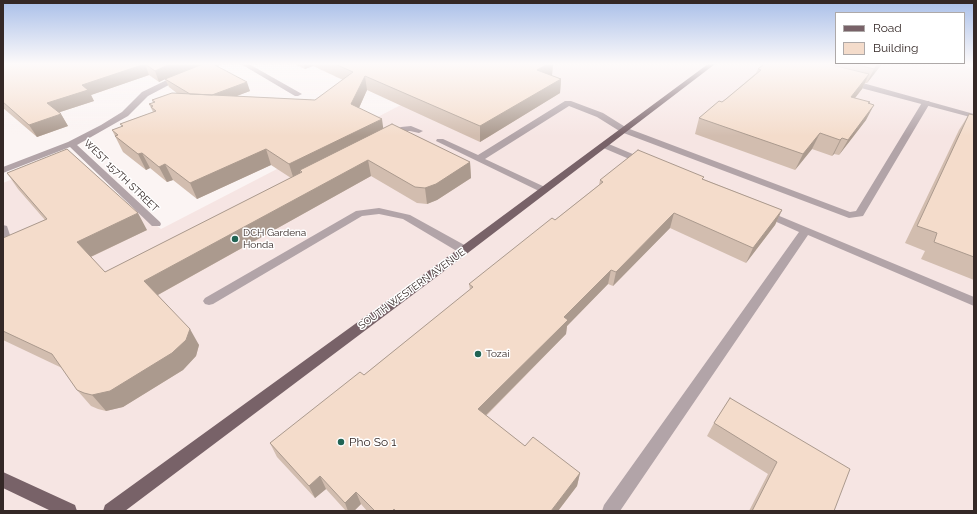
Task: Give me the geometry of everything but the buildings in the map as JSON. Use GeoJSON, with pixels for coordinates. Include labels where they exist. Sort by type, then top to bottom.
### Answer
{"type":"FeatureCollection","features":[{"type":"Feature","properties":{"kind":"main road","name":"SOUTH WESTERN AVENUE"},"geometry":{"type":"LineString","coordinates":[[111,511],[680,88]]}},
{"type":"Feature","properties":{"kind":"main road"},"geometry":{"type":"LineString","coordinates":[[3,480],[69,511]]}},
{"type":"Feature","properties":{"kind":"street"},"geometry":{"type":"LineString","coordinates":[[3,170],[71,144],[104,127],[125,114],[145,94],[157,88]]}},
{"type":"Feature","properties":{"kind":"street"},"geometry":{"type":"LineString","coordinates":[[287,88],[298,94]]}},
{"type":"Feature","properties":{"kind":"street"},"geometry":{"type":"LineString","coordinates":[[871,88],[974,116]]}},
{"type":"Feature","properties":{"kind":"street"},"geometry":{"type":"LineString","coordinates":[[478,159],[568,103],[600,116],[624,130],[849,215],[859,214],[926,103]]}},
{"type":"Feature","properties":{"kind":"street"},"geometry":{"type":"LineString","coordinates":[[383,140],[404,129],[411,128],[419,131]]}},
{"type":"Feature","properties":{"kind":"street"},"geometry":{"type":"LineString","coordinates":[[440,141],[544,190]]}},
{"type":"Feature","properties":{"kind":"street","name":"WEST 157TH STREET"},"geometry":{"type":"LineString","coordinates":[[71,144],[156,224]]}},
{"type":"Feature","properties":{"kind":"street"},"geometry":{"type":"LineString","coordinates":[[604,145],[655,166]]}},
{"type":"Feature","properties":{"kind":"street"},"geometry":{"type":"LineString","coordinates":[[756,209],[974,302]]}},
{"type":"Feature","properties":{"kind":"street"},"geometry":{"type":"LineString","coordinates":[[209,301],[360,213],[379,211],[406,217],[464,250]]}},
{"type":"Feature","properties":{"kind":"street"},"geometry":{"type":"LineString","coordinates":[[3,228],[5,235],[3,236]]}},
{"type":"Feature","properties":{"kind":"street"},"geometry":{"type":"LineString","coordinates":[[610,511],[806,230]]}},
{"type":"Feature","properties":{"kind":"shaded area"},"geometry":{"type":"Polygon","coordinates":[[[434,88],[974,88],[974,511],[3,511],[3,183],[67,157],[161,229],[434,88]]]}},
{"type":"Feature","properties":{"kind":"place","name":"DCH Gardena Honda"},"geometry":{"type":"Point","coordinates":[235,239]}},
{"type":"Feature","properties":{"kind":"place","name":"Tozai"},"geometry":{"type":"Point","coordinates":[478,354]}},
{"type":"Feature","properties":{"kind":"place","name":"Pho So 1"},"geometry":{"type":"Point","coordinates":[341,442]}}]}
